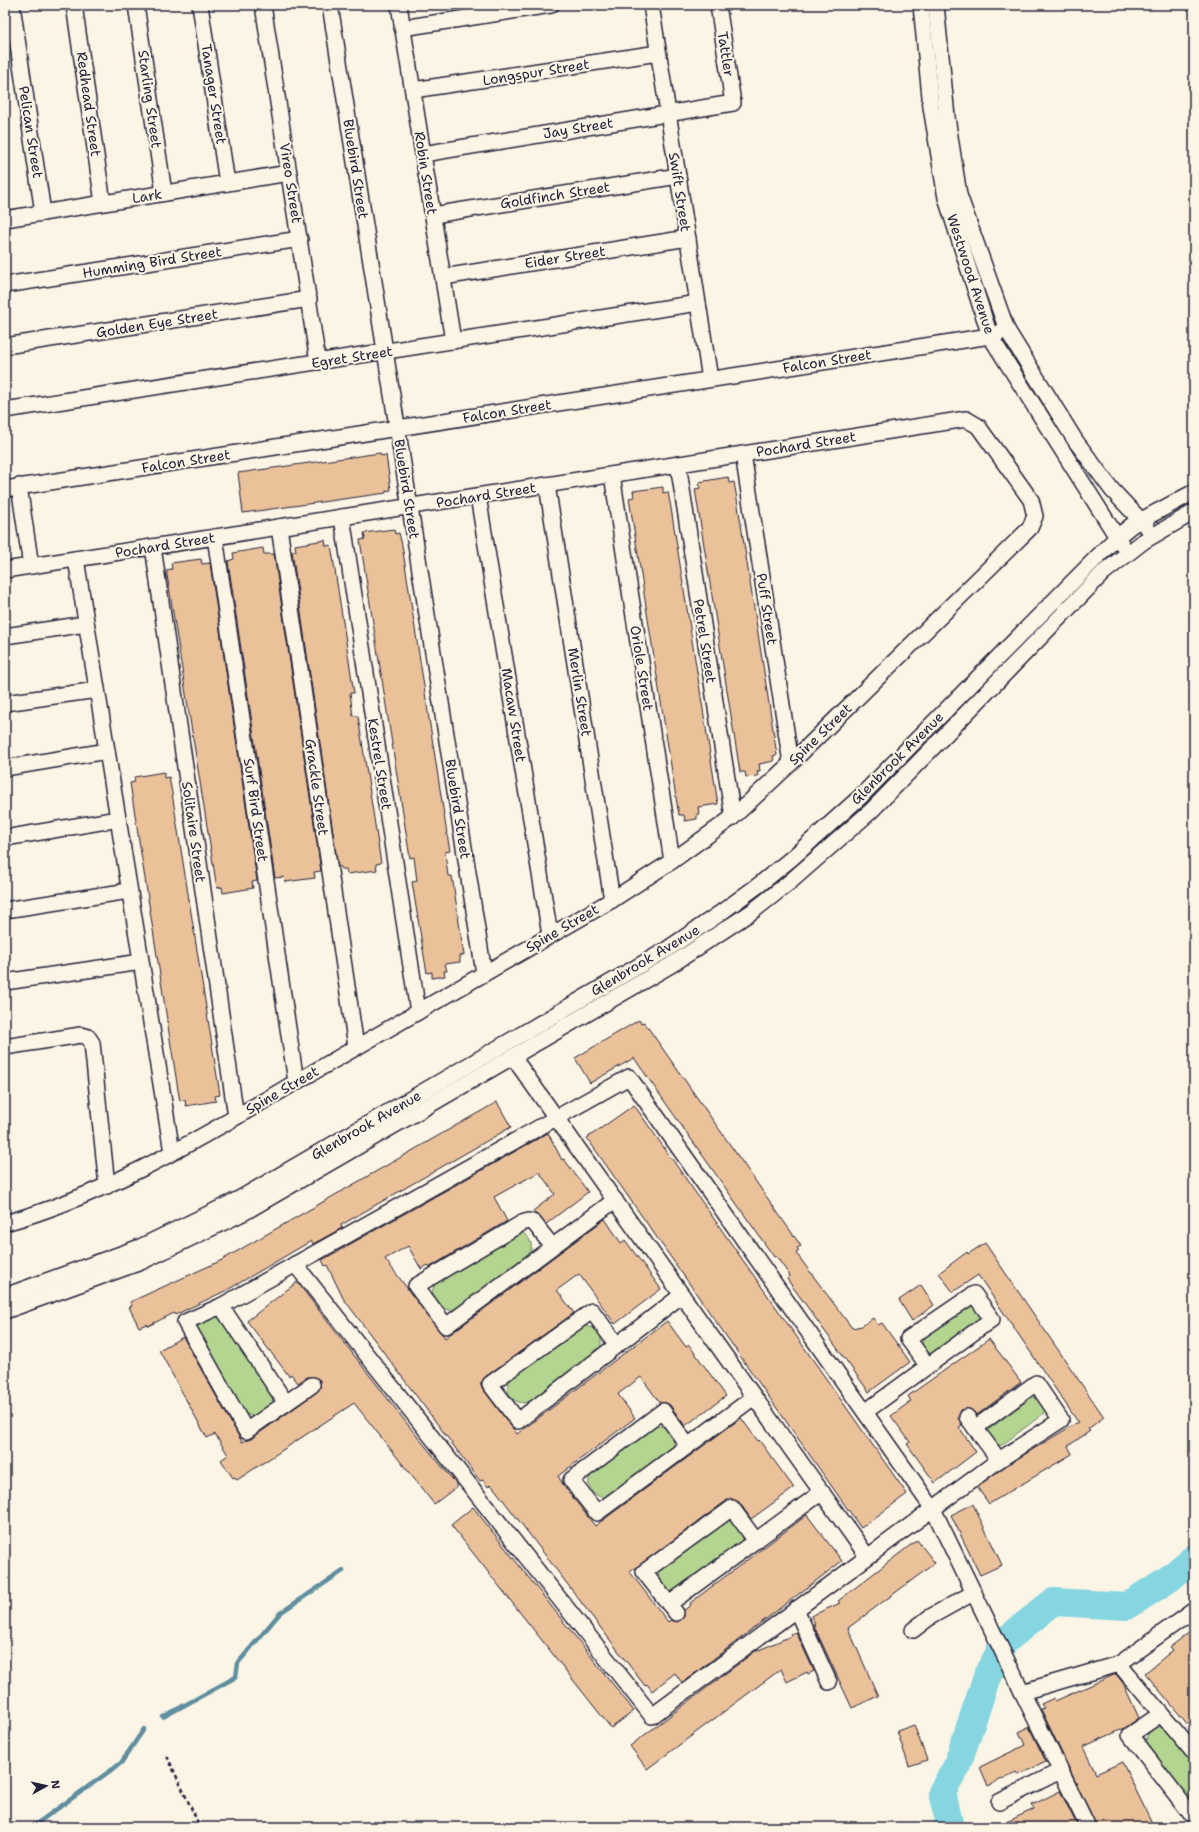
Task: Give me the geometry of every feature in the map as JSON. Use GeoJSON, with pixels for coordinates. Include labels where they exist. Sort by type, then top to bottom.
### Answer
{"type":"FeatureCollection","features":[{"type":"Feature","properties":{"kind":"street","name":"Pelican Street"},"geometry":{"type":"LineString","coordinates":[[12,5],[43,212]]}},
{"type":"Feature","properties":{"kind":"street","name":"Redhead Street"},"geometry":{"type":"LineString","coordinates":[[74,5],[103,203]]}},
{"type":"Feature","properties":{"kind":"street","name":"Starling Street"},"geometry":{"type":"LineString","coordinates":[[136,5],[164,193]]}},
{"type":"Feature","properties":{"kind":"street","name":"Tanager Street"},"geometry":{"type":"LineString","coordinates":[[200,5],[227,183]]}},
{"type":"Feature","properties":{"kind":"street","name":"Vireo Street"},"geometry":{"type":"LineString","coordinates":[[263,5],[318,362]]}},
{"type":"Feature","properties":{"kind":"street","name":"Bluebird Street"},"geometry":{"type":"LineString","coordinates":[[330,5],[484,973]]}},
{"type":"Feature","properties":{"kind":"street","name":"Robin Street"},"geometry":{"type":"LineString","coordinates":[[399,5],[453,341]]}},
{"type":"Feature","properties":{"kind":"street"},"geometry":{"type":"LineString","coordinates":[[402,28],[551,5]]}},
{"type":"Feature","properties":{"kind":"street","name":"Swift Street"},"geometry":{"type":"LineString","coordinates":[[651,5],[710,379]]}},
{"type":"Feature","properties":{"kind":"street","name":"Tattler"},"geometry":{"type":"LineString","coordinates":[[718,5],[734,103]]}},
{"type":"Feature","properties":{"kind":"street","name":"Westwood Avenue"},"geometry":{"type":"LineString","coordinates":[[921,5],[931,107],[946,198],[990,336],[1128,553]]}},
{"type":"Feature","properties":{"kind":"street","name":"Westwood Avenue"},"geometry":{"type":"LineString","coordinates":[[936,5],[947,117],[959,196],[1008,330],[1075,440],[1112,490],[1127,508],[1141,520],[1154,535]]}},
{"type":"Feature","properties":{"kind":"street","name":"Longspur Street"},"geometry":{"type":"LineString","coordinates":[[413,90],[658,53]]}},
{"type":"Feature","properties":{"kind":"street","name":"Jay Street"},"geometry":{"type":"LineString","coordinates":[[423,154],[734,103]]}},
{"type":"Feature","properties":{"kind":"street","name":"Lark"},"geometry":{"type":"LineString","coordinates":[[5,219],[289,173]]}},
{"type":"Feature","properties":{"kind":"street","name":"Goldfinch Street"},"geometry":{"type":"LineString","coordinates":[[433,215],[678,176]]}},
{"type":"Feature","properties":{"kind":"street","name":"Eider Street"},"geometry":{"type":"LineString","coordinates":[[443,277],[688,238]]}},
{"type":"Feature","properties":{"kind":"street","name":"Humming Bird Street"},"geometry":{"type":"LineString","coordinates":[[5,285],[300,239]]}},
{"type":"Feature","properties":{"kind":"street","name":"Golden Eye Street"},"geometry":{"type":"LineString","coordinates":[[5,346],[309,299]]}},
{"type":"Feature","properties":{"kind":"street","name":"Egret Street"},"geometry":{"type":"LineString","coordinates":[[5,410],[698,303]]}},
{"type":"Feature","properties":{"kind":"street","name":"Falcon Street"},"geometry":{"type":"LineString","coordinates":[[12,488],[990,336],[1008,330]]}},
{"type":"Feature","properties":{"kind":"street","name":"Pochard Street"},"geometry":{"type":"LineString","coordinates":[[5,570],[966,419],[978,426],[1031,500],[1035,516]]}},
{"type":"Feature","properties":{"kind":"street","name":"Puff Street"},"geometry":{"type":"LineString","coordinates":[[743,454],[790,763]]}},
{"type":"Feature","properties":{"kind":"street","name":"Petrel Street"},"geometry":{"type":"LineString","coordinates":[[678,464],[733,817]]}},
{"type":"Feature","properties":{"kind":"street","name":"Oriole Street"},"geometry":{"type":"LineString","coordinates":[[612,475],[672,861]]}},
{"type":"Feature","properties":{"kind":"street","name":"Merlin Street"},"geometry":{"type":"LineString","coordinates":[[547,485],[612,900]]}},
{"type":"Feature","properties":{"kind":"street"},"geometry":{"type":"LineString","coordinates":[[12,488],[31,566]]}},
{"type":"Feature","properties":{"kind":"street","name":"Glenbrook Avenue"},"geometry":{"type":"LineString","coordinates":[[5,1296],[140,1247],[239,1199],[659,954],[719,914],[792,858],[859,798],[1117,537],[1141,520],[1194,492]]}},
{"type":"Feature","properties":{"kind":"street","name":"Macaw Street"},"geometry":{"type":"LineString","coordinates":[[478,496],[550,935]]}},
{"type":"Feature","properties":{"kind":"street","name":"Glenbrook Avenue"},"geometry":{"type":"LineString","coordinates":[[5,1311],[141,1262],[245,1212],[671,965],[731,927],[792,881],[871,810],[1103,573],[1154,535],[1194,512]]}},
{"type":"Feature","properties":{"kind":"street","name":"Spine Street"},"geometry":{"type":"LineString","coordinates":[[5,1223],[21,1219],[107,1186],[172,1152],[236,1117],[612,900],[672,861],[733,817],[790,763],[1030,528],[1035,516]]}},
{"type":"Feature","properties":{"kind":"street","name":"Kestrel Street"},"geometry":{"type":"LineString","coordinates":[[342,517],[418,1012]]}},
{"type":"Feature","properties":{"kind":"street","name":"Grackle Street"},"geometry":{"type":"LineString","coordinates":[[279,527],[356,1048]]}},
{"type":"Feature","properties":{"kind":"street","name":"Surf Bird Street"},"geometry":{"type":"LineString","coordinates":[[215,537],[296,1082]]}},
{"type":"Feature","properties":{"kind":"street","name":"Solitaire Street"},"geometry":{"type":"LineString","coordinates":[[153,547],[236,1117]]}},
{"type":"Feature","properties":{"kind":"street"},"geometry":{"type":"LineString","coordinates":[[76,559],[172,1152]]}},
{"type":"Feature","properties":{"kind":"street"},"geometry":{"type":"LineString","coordinates":[[5,636],[86,624]]}},
{"type":"Feature","properties":{"kind":"street"},"geometry":{"type":"LineString","coordinates":[[5,704],[97,690]]}},
{"type":"Feature","properties":{"kind":"street"},"geometry":{"type":"LineString","coordinates":[[5,768],[107,751]]}},
{"type":"Feature","properties":{"kind":"street"},"geometry":{"type":"LineString","coordinates":[[5,838],[118,819]]}},
{"type":"Feature","properties":{"kind":"street"},"geometry":{"type":"LineString","coordinates":[[5,910],[129,891]]}},
{"type":"Feature","properties":{"kind":"street"},"geometry":{"type":"LineString","coordinates":[[5,982],[141,962]]}},
{"type":"Feature","properties":{"kind":"street"},"geometry":{"type":"LineString","coordinates":[[5,1047],[81,1035],[88,1037],[92,1042],[107,1186]]}},
{"type":"Feature","properties":{"kind":"street"},"geometry":{"type":"LineString","coordinates":[[513,1057],[868,1556]]}},
{"type":"Feature","properties":{"kind":"street"},"geometry":{"type":"LineString","coordinates":[[312,1385],[246,1431],[185,1322],[221,1306],[629,1077],[933,1509],[1088,1827]]}},
{"type":"Feature","properties":{"kind":"street"},"geometry":{"type":"LineString","coordinates":[[552,1246],[534,1223],[529,1221],[522,1223],[416,1286],[446,1326],[615,1200]]}},
{"type":"Feature","properties":{"kind":"street"},"geometry":{"type":"LineString","coordinates":[[295,1264],[652,1716],[999,1460],[1061,1420],[1036,1383],[971,1423],[999,1460]]}},
{"type":"Feature","properties":{"kind":"street"},"geometry":{"type":"LineString","coordinates":[[864,1412],[928,1366],[992,1319],[974,1294],[908,1339],[928,1366]]}},
{"type":"Feature","properties":{"kind":"street"},"geometry":{"type":"LineString","coordinates":[[616,1345],[592,1311],[490,1384],[518,1421],[682,1295]]}},
{"type":"Feature","properties":{"kind":"street"},"geometry":{"type":"LineString","coordinates":[[221,1306],[286,1404]]}},
{"type":"Feature","properties":{"kind":"street"},"geometry":{"type":"LineString","coordinates":[[688,1446],[663,1411],[571,1480],[597,1513],[688,1446],[754,1397]]}},
{"type":"Feature","properties":{"kind":"street"},"geometry":{"type":"LineString","coordinates":[[756,1541],[732,1508],[644,1572],[672,1608],[756,1541],[822,1492]]}},
{"type":"Feature","properties":{"kind":"street"},"geometry":{"type":"LineString","coordinates":[[913,1630],[930,1617],[974,1593]]}},
{"type":"Feature","properties":{"kind":"street"},"geometry":{"type":"LineString","coordinates":[[796,1609],[829,1682]]}},
{"type":"Feature","properties":{"kind":"street"},"geometry":{"type":"LineString","coordinates":[[1022,1692],[1119,1664],[1194,1610]]}},
{"type":"Feature","properties":{"kind":"street"},"geometry":{"type":"LineString","coordinates":[[1119,1664],[1194,1753]]}},
{"type":"Feature","properties":{"kind":"street"},"geometry":{"type":"LineString","coordinates":[[1161,1714],[1130,1735],[1194,1818]]}},
{"type":"Feature","properties":{"kind":"street"},"geometry":{"type":"LineString","coordinates":[[999,1802],[1060,1771]]}},
{"type":"Feature","properties":{"kind":"path"},"geometry":{"type":"LineString","coordinates":[[167,1756],[200,1827]]}},
{"type":"Feature","properties":{"kind":"green space"},"geometry":{"type":"Polygon","coordinates":[[[521,1232],[528,1237],[531,1243],[531,1250],[528,1257],[456,1310],[443,1308],[435,1301],[433,1291],[437,1280],[521,1232]]]}},
{"type":"Feature","properties":{"kind":"green space"},"geometry":{"type":"Polygon","coordinates":[[[970,1305],[974,1305],[980,1313],[980,1320],[933,1354],[926,1353],[922,1347],[923,1338],[970,1305]]]}},
{"type":"Feature","properties":{"kind":"green space"},"geometry":{"type":"Polygon","coordinates":[[[213,1315],[223,1319],[273,1394],[272,1406],[253,1417],[242,1412],[196,1331],[199,1321],[213,1315]]]}},
{"type":"Feature","properties":{"kind":"green space"},"geometry":{"type":"Polygon","coordinates":[[[586,1326],[595,1329],[600,1335],[601,1343],[598,1352],[529,1402],[518,1402],[511,1397],[508,1388],[511,1377],[581,1327],[586,1326]]]}},
{"type":"Feature","properties":{"kind":"green space"},"geometry":{"type":"Polygon","coordinates":[[[1032,1397],[1039,1397],[1046,1408],[1043,1414],[1002,1445],[995,1446],[987,1433],[988,1430],[1032,1397]]]}},
{"type":"Feature","properties":{"kind":"green space"},"geometry":{"type":"Polygon","coordinates":[[[658,1426],[665,1428],[671,1433],[674,1444],[673,1448],[610,1497],[595,1494],[590,1487],[589,1482],[592,1472],[653,1427],[658,1426]]]}},
{"type":"Feature","properties":{"kind":"green space"},"geometry":{"type":"Polygon","coordinates":[[[727,1520],[732,1521],[743,1532],[742,1543],[674,1593],[669,1592],[658,1582],[658,1571],[727,1520]]]}},
{"type":"Feature","properties":{"kind":"green space"},"geometry":{"type":"Polygon","coordinates":[[[1156,1727],[1166,1727],[1171,1730],[1194,1760],[1194,1810],[1145,1744],[1148,1734],[1156,1727]]]}},
{"type":"Feature","properties":{"kind":"building"},"geometry":{"type":"Polygon","coordinates":[[[380,453],[381,456],[386,455],[391,490],[386,491],[386,493],[243,513],[238,473],[380,453]]]}},
{"type":"Feature","properties":{"kind":"building"},"geometry":{"type":"Polygon","coordinates":[[[728,477],[729,483],[734,482],[737,499],[777,755],[773,756],[774,761],[759,764],[760,771],[757,771],[758,776],[746,777],[745,772],[740,772],[695,489],[700,488],[699,482],[728,477]]]}},
{"type":"Feature","properties":{"kind":"building"},"geometry":{"type":"Polygon","coordinates":[[[663,487],[663,493],[668,492],[671,508],[718,804],[698,807],[699,814],[697,814],[697,819],[685,821],[684,815],[679,815],[677,804],[629,498],[634,497],[633,491],[663,487]]]}},
{"type":"Feature","properties":{"kind":"building"},"geometry":{"type":"Polygon","coordinates":[[[394,529],[395,534],[399,533],[402,545],[450,851],[445,852],[448,876],[452,876],[464,955],[460,956],[460,962],[445,964],[447,971],[444,971],[445,976],[432,978],[432,972],[427,973],[423,950],[412,882],[417,881],[414,857],[410,858],[360,540],[365,539],[364,533],[394,529]]]}},
{"type":"Feature","properties":{"kind":"building"},"geometry":{"type":"Polygon","coordinates":[[[325,540],[326,546],[331,545],[354,693],[350,693],[353,716],[358,716],[381,863],[376,864],[377,870],[347,874],[346,869],[341,869],[341,867],[338,867],[292,551],[296,551],[295,545],[325,540]]]}},
{"type":"Feature","properties":{"kind":"building"},"geometry":{"type":"Polygon","coordinates":[[[263,548],[264,554],[274,554],[321,871],[314,872],[315,878],[285,882],[284,877],[275,878],[228,561],[234,559],[233,553],[263,548]]]}},
{"type":"Feature","properties":{"kind":"building"},"geometry":{"type":"Polygon","coordinates":[[[201,559],[202,564],[210,563],[257,881],[252,882],[253,888],[223,893],[222,887],[217,888],[167,575],[167,570],[172,569],[171,563],[201,559]]]}},
{"type":"Feature","properties":{"kind":"building"},"geometry":{"type":"Polygon","coordinates":[[[164,772],[164,778],[169,777],[172,793],[220,1095],[215,1096],[216,1101],[186,1106],[185,1100],[180,1101],[178,1090],[130,783],[135,782],[134,777],[164,772]]]}},
{"type":"Feature","properties":{"kind":"building"},"geometry":{"type":"Polygon","coordinates":[[[639,1020],[641,1023],[644,1022],[801,1246],[797,1248],[799,1251],[796,1253],[852,1328],[862,1326],[873,1318],[878,1325],[882,1323],[910,1362],[869,1392],[787,1279],[790,1276],[776,1256],[774,1257],[634,1058],[590,1083],[575,1058],[639,1020]]]}},
{"type":"Feature","properties":{"kind":"building"},"geometry":{"type":"Polygon","coordinates":[[[497,1102],[511,1127],[341,1225],[342,1228],[313,1244],[311,1241],[229,1289],[175,1315],[174,1313],[148,1326],[147,1324],[139,1327],[129,1307],[132,1306],[130,1302],[220,1261],[497,1102]]]}},
{"type":"Feature","properties":{"kind":"building"},"geometry":{"type":"Polygon","coordinates":[[[634,1105],[907,1494],[861,1528],[587,1138],[634,1105]]]}},
{"type":"Feature","properties":{"kind":"building"},"geometry":{"type":"Polygon","coordinates":[[[548,1133],[562,1160],[564,1159],[588,1192],[546,1224],[533,1211],[555,1194],[539,1172],[494,1197],[507,1221],[430,1267],[428,1265],[421,1269],[408,1246],[385,1259],[445,1338],[605,1219],[621,1243],[625,1240],[661,1289],[615,1324],[579,1274],[557,1290],[574,1313],[485,1377],[480,1384],[483,1389],[517,1434],[667,1321],[686,1347],[689,1345],[726,1396],[685,1426],[670,1405],[660,1403],[641,1377],[618,1394],[635,1418],[558,1476],[564,1486],[595,1526],[741,1418],[794,1488],[751,1519],[739,1502],[730,1498],[630,1572],[668,1622],[671,1620],[677,1622],[684,1617],[684,1610],[691,1605],[690,1603],[807,1515],[842,1561],[682,1683],[675,1673],[652,1691],[647,1684],[645,1686],[491,1484],[488,1487],[483,1480],[480,1481],[343,1298],[327,1265],[325,1266],[322,1260],[548,1133]]]}},
{"type":"Feature","properties":{"kind":"building"},"geometry":{"type":"Polygon","coordinates":[[[985,1243],[1104,1417],[1088,1429],[1090,1431],[1068,1446],[1072,1454],[989,1504],[977,1487],[1004,1467],[1078,1422],[978,1275],[953,1292],[939,1273],[967,1252],[968,1254],[985,1243]]]}},
{"type":"Feature","properties":{"kind":"building"},"geometry":{"type":"Polygon","coordinates":[[[297,1282],[412,1430],[458,1486],[434,1504],[354,1403],[237,1480],[235,1477],[233,1478],[221,1460],[228,1455],[215,1434],[207,1438],[159,1350],[183,1337],[242,1442],[251,1439],[317,1392],[320,1388],[320,1380],[315,1377],[307,1377],[298,1383],[291,1374],[289,1376],[247,1321],[297,1282]]]}},
{"type":"Feature","properties":{"kind":"building"},"geometry":{"type":"Polygon","coordinates":[[[921,1285],[934,1305],[912,1321],[899,1300],[921,1285]]]}},
{"type":"Feature","properties":{"kind":"building"},"geometry":{"type":"Polygon","coordinates":[[[989,1339],[1021,1382],[977,1415],[970,1409],[961,1410],[958,1418],[962,1425],[959,1427],[976,1452],[935,1483],[907,1444],[910,1442],[891,1416],[911,1401],[908,1396],[989,1339]]]}},
{"type":"Feature","properties":{"kind":"building"},"geometry":{"type":"Polygon","coordinates":[[[973,1504],[1002,1565],[980,1575],[951,1515],[973,1504]]]}},
{"type":"Feature","properties":{"kind":"building"},"geometry":{"type":"Polygon","coordinates":[[[473,1507],[634,1711],[611,1728],[451,1525],[473,1507]]]}},
{"type":"Feature","properties":{"kind":"building"},"geometry":{"type":"Polygon","coordinates":[[[917,1540],[935,1563],[848,1628],[878,1696],[852,1708],[813,1624],[815,1624],[811,1616],[840,1603],[838,1601],[917,1540]]]}},
{"type":"Feature","properties":{"kind":"building"},"geometry":{"type":"Polygon","coordinates":[[[1194,1629],[1194,1732],[1145,1673],[1173,1650],[1170,1647],[1194,1629]]]}},
{"type":"Feature","properties":{"kind":"building"},"geometry":{"type":"Polygon","coordinates":[[[796,1632],[814,1671],[808,1674],[807,1672],[787,1682],[781,1669],[647,1769],[630,1746],[758,1649],[759,1650],[791,1636],[790,1634],[796,1632]]]}},
{"type":"Feature","properties":{"kind":"building"},"geometry":{"type":"Polygon","coordinates":[[[1116,1674],[1123,1683],[1139,1718],[1125,1728],[1083,1747],[1096,1774],[1122,1762],[1154,1827],[1097,1827],[1041,1709],[1044,1708],[1041,1704],[1054,1698],[1055,1701],[1116,1674]]]}},
{"type":"Feature","properties":{"kind":"building"},"geometry":{"type":"Polygon","coordinates":[[[914,1725],[927,1760],[909,1766],[897,1731],[914,1725]]]}},
{"type":"Feature","properties":{"kind":"building"},"geometry":{"type":"Polygon","coordinates":[[[1029,1727],[1046,1762],[1018,1775],[1016,1772],[988,1786],[980,1767],[1025,1745],[1019,1732],[1029,1727]]]}},
{"type":"Feature","properties":{"kind":"building"},"geometry":{"type":"Polygon","coordinates":[[[1060,1791],[1078,1827],[1051,1827],[1048,1824],[1042,1827],[996,1827],[1034,1809],[1032,1805],[1060,1791]]]}},
{"type":"Feature","properties":{"kind":"waterway"},"geometry":{"type":"LineString","coordinates":[[950,1827],[942,1792],[956,1768],[987,1677],[1005,1641],[1053,1602],[1127,1606],[1170,1578],[1194,1558]]}},
{"type":"Feature","properties":{"kind":"waterway"},"geometry":{"type":"LineString","coordinates":[[163,1717],[236,1677],[238,1663],[280,1613],[343,1571]]}},
{"type":"Feature","properties":{"kind":"waterway"},"geometry":{"type":"LineString","coordinates":[[32,1827],[121,1763],[144,1729]]}}]}
